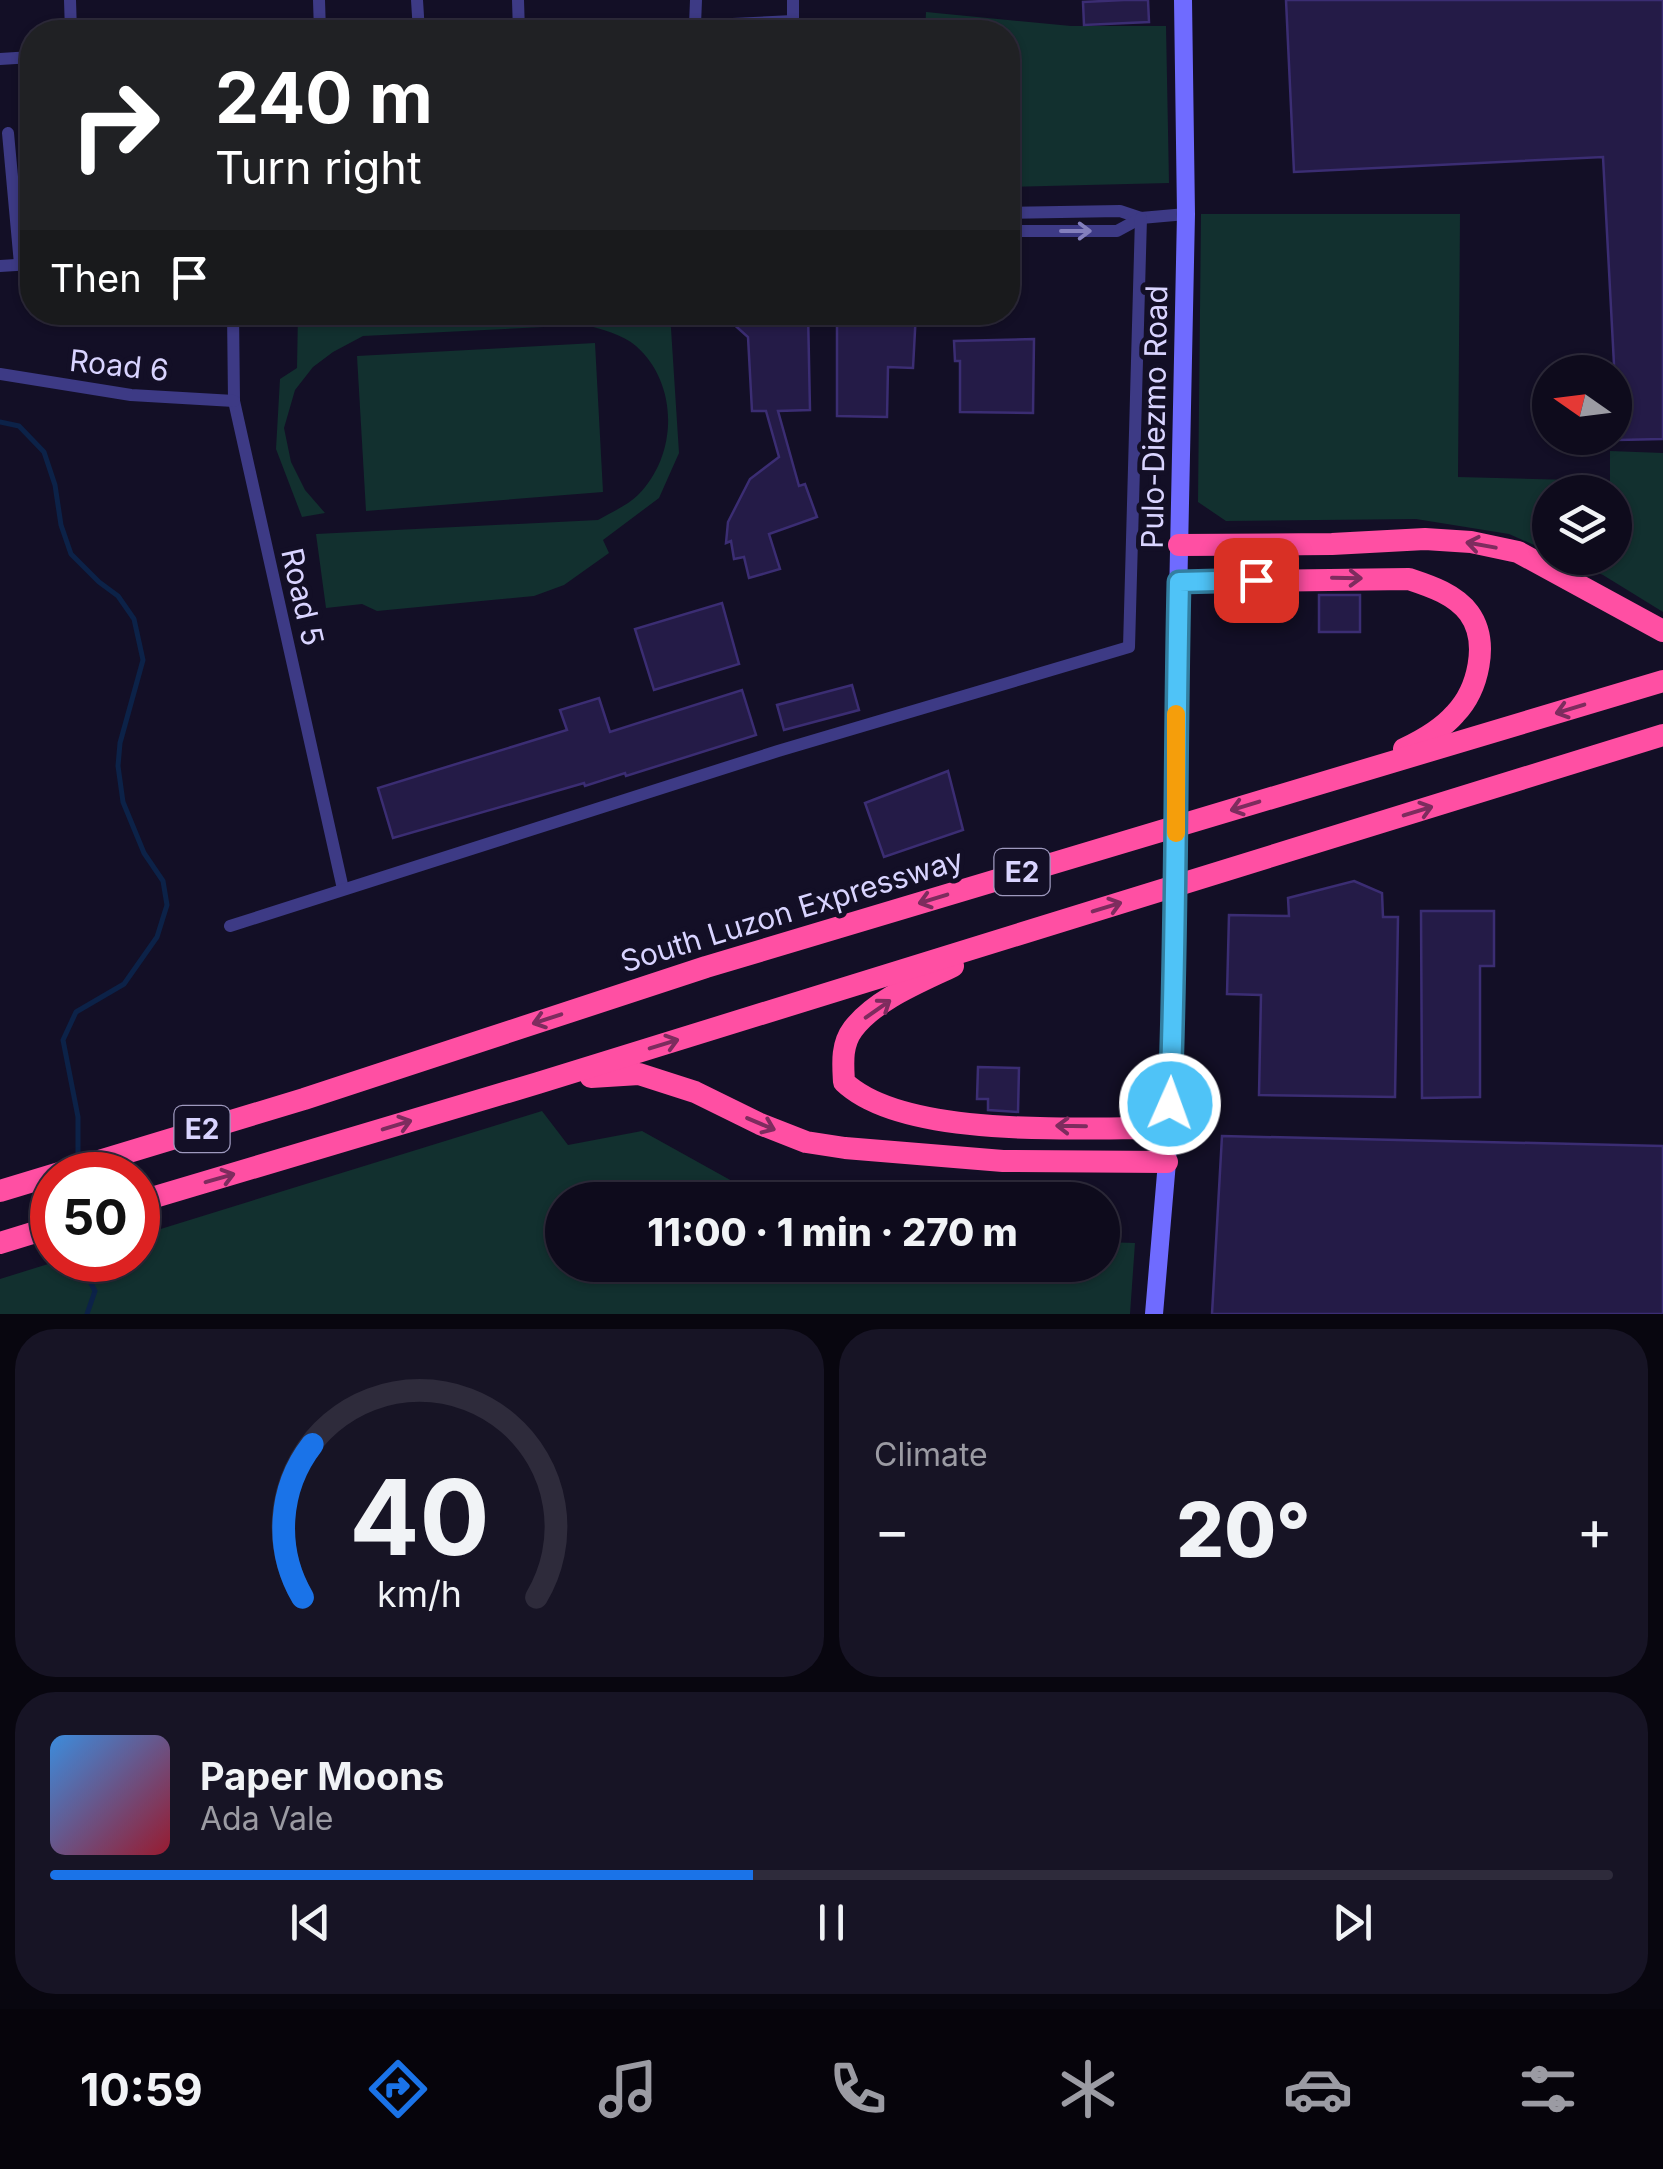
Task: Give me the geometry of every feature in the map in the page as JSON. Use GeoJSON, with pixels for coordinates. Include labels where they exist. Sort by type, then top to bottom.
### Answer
{"type":"FeatureCollection","features":[{"type":"Feature","properties":{"kind":"highway"},"geometry":{"type":"LineString","coordinates":[[1179,545],[1425,539],[1471,542],[1518,552],[1663,631]]}},
{"type":"Feature","properties":{"kind":"highway"},"geometry":{"type":"LineString","coordinates":[[1179,582],[1409,579],[1440,589],[1468,612],[1478,633],[1480,662],[1469,693],[1455,715],[1418,742],[1338,778]]}},
{"type":"Feature","properties":{"kind":"highway","name":"South Luzon Expressway"},"geometry":{"type":"LineString","coordinates":[[0,1190],[304,1098],[706,966],[1663,681]]}},
{"type":"Feature","properties":{"kind":"highway","name":"E2"},"geometry":{"type":"LineString","coordinates":[[160,1195],[538,1083],[1663,735]]}},
{"type":"Feature","properties":{"kind":"highway"},"geometry":{"type":"LineString","coordinates":[[1014,936],[916,984],[873,1010],[851,1031],[842,1055],[844,1082],[858,1096],[874,1104],[936,1119],[1005,1126],[1168,1128]]}},
{"type":"Feature","properties":{"kind":"highway"},"geometry":{"type":"LineString","coordinates":[[538,1083],[638,1074],[695,1092],[806,1142],[884,1153],[1004,1162],[1167,1162]]}},
{"type":"Feature","properties":{"kind":"highway"},"geometry":{"type":"LineString","coordinates":[[0,1243],[30,1234]]}},
{"type":"Feature","properties":{"kind":"main road","name":"Pulo-Diezmo Road"},"geometry":{"type":"LineString","coordinates":[[1154,1314],[1167,1162],[1176,965],[1175,744],[1186,214],[1182,0]]}},
{"type":"Feature","properties":{"kind":"street"},"geometry":{"type":"LineString","coordinates":[[8,133],[20,220]]}},
{"type":"Feature","properties":{"kind":"street"},"geometry":{"type":"LineString","coordinates":[[1020,213],[1120,210],[1141,218]]}},
{"type":"Feature","properties":{"kind":"street"},"geometry":{"type":"LineString","coordinates":[[1020,231],[1118,231],[1141,218],[1186,214]]}},
{"type":"Feature","properties":{"kind":"street"},"geometry":{"type":"LineString","coordinates":[[230,926],[778,751],[1128,647],[1141,218]]}},
{"type":"Feature","properties":{"kind":"street","name":"Road 5"},"geometry":{"type":"LineString","coordinates":[[233,325],[234,400],[344,889]]}},
{"type":"Feature","properties":{"kind":"street","name":"Road 6"},"geometry":{"type":"LineString","coordinates":[[0,374],[131,395],[234,400]]}},
{"type":"Feature","properties":{"kind":"green space"},"geometry":{"type":"Polygon","coordinates":[[[926,12],[1009,20],[926,20],[926,12]]]}},
{"type":"Feature","properties":{"kind":"green space"},"geometry":{"type":"Polygon","coordinates":[[[1020,21],[1071,26],[1166,26],[1169,183],[1020,187],[1020,21]]]}},
{"type":"Feature","properties":{"kind":"green space"},"geometry":{"type":"Polygon","coordinates":[[[1201,214],[1460,214],[1458,477],[1532,479],[1532,544],[1509,534],[1416,519],[1226,521],[1198,502],[1201,214]]]}},
{"type":"Feature","properties":{"kind":"green space"},"geometry":{"type":"Polygon","coordinates":[[[298,325],[585,325],[363,336],[333,352],[313,367],[295,390],[284,428],[291,462],[305,490],[325,513],[302,517],[276,449],[280,379],[297,368],[298,325]]]}},
{"type":"Feature","properties":{"kind":"green space"},"geometry":{"type":"Polygon","coordinates":[[[585,325],[671,325],[679,453],[659,498],[603,540],[609,553],[564,585],[534,596],[377,611],[362,604],[326,608],[316,534],[598,520],[634,499],[661,460],[668,420],[666,399],[650,362],[636,346],[585,325]]]}},
{"type":"Feature","properties":{"kind":"green space"},"geometry":{"type":"Polygon","coordinates":[[[595,343],[603,492],[366,511],[357,356],[595,343]]]}},
{"type":"Feature","properties":{"kind":"green space"},"geometry":{"type":"Polygon","coordinates":[[[1663,453],[1663,612],[1603,575],[1632,575],[1632,475],[1610,475],[1610,455],[1663,453]]]}},
{"type":"Feature","properties":{"kind":"green space"},"geometry":{"type":"Polygon","coordinates":[[[542,1111],[568,1145],[642,1131],[734,1182],[545,1182],[545,1282],[1120,1282],[1120,1243],[1135,1243],[1130,1314],[0,1314],[0,1279],[30,1270],[30,1282],[160,1282],[160,1229],[542,1111]]]}},
{"type":"Feature","properties":{"kind":"building"},"geometry":{"type":"Polygon","coordinates":[[[1148,0],[1149,22],[1084,25],[1083,2],[1148,0]]]}},
{"type":"Feature","properties":{"kind":"building"},"geometry":{"type":"Polygon","coordinates":[[[1286,0],[1663,0],[1663,439],[1632,440],[1632,355],[1613,355],[1603,157],[1294,172],[1286,0]]]}},
{"type":"Feature","properties":{"kind":"building"},"geometry":{"type":"Polygon","coordinates":[[[735,325],[808,325],[810,410],[778,411],[799,486],[805,484],[817,517],[769,534],[780,569],[749,578],[744,557],[734,559],[731,541],[726,543],[728,522],[750,479],[779,457],[766,411],[752,411],[748,337],[735,325]]]}},
{"type":"Feature","properties":{"kind":"building"},"geometry":{"type":"Polygon","coordinates":[[[837,325],[915,325],[913,368],[888,367],[887,417],[837,416],[837,325]]]}},
{"type":"Feature","properties":{"kind":"building"},"geometry":{"type":"Polygon","coordinates":[[[1034,339],[1033,413],[960,412],[960,361],[955,361],[954,341],[1034,339]]]}},
{"type":"Feature","properties":{"kind":"building"},"geometry":{"type":"Polygon","coordinates":[[[1319,595],[1360,595],[1360,632],[1319,632],[1319,595]]]}},
{"type":"Feature","properties":{"kind":"building"},"geometry":{"type":"Polygon","coordinates":[[[722,603],[739,664],[654,690],[635,629],[722,603]]]}},
{"type":"Feature","properties":{"kind":"building"},"geometry":{"type":"Polygon","coordinates":[[[852,685],[859,710],[784,730],[777,705],[852,685]]]}},
{"type":"Feature","properties":{"kind":"building"},"geometry":{"type":"Polygon","coordinates":[[[742,690],[756,735],[626,776],[625,773],[585,786],[584,783],[393,838],[378,788],[567,730],[560,710],[599,698],[610,732],[742,690]]]}},
{"type":"Feature","properties":{"kind":"building"},"geometry":{"type":"Polygon","coordinates":[[[948,771],[963,830],[884,857],[865,803],[948,771]]]}},
{"type":"Feature","properties":{"kind":"building"},"geometry":{"type":"Polygon","coordinates":[[[1354,881],[1382,893],[1383,917],[1398,917],[1395,1097],[1259,1095],[1261,995],[1227,994],[1229,915],[1289,916],[1288,898],[1354,881]]]}},
{"type":"Feature","properties":{"kind":"building"},"geometry":{"type":"Polygon","coordinates":[[[1421,911],[1494,911],[1494,966],[1480,966],[1480,1097],[1422,1098],[1421,911]]]}},
{"type":"Feature","properties":{"kind":"building"},"geometry":{"type":"Polygon","coordinates":[[[978,1067],[1019,1068],[1018,1112],[988,1110],[988,1099],[977,1099],[978,1067]]]}},
{"type":"Feature","properties":{"kind":"building"},"geometry":{"type":"Polygon","coordinates":[[[1222,1136],[1663,1146],[1663,1314],[1212,1314],[1222,1136]]]}},
{"type":"Feature","properties":{"kind":"waterway"},"geometry":{"type":"LineString","coordinates":[[0,422],[19,426],[44,452],[71,554],[118,596],[134,619],[143,660],[120,743],[118,766],[123,802],[144,853],[163,881],[167,905],[157,937],[124,984],[76,1012],[63,1040],[78,1117],[78,1152]]}},
{"type":"Feature","properties":{"kind":"waterway"},"geometry":{"type":"LineString","coordinates":[[87,1314],[95,1291],[90,1282]]}},
{"type":"Feature","properties":{"kind":"slow traffic"},"geometry":{"type":"LineString","coordinates":[[1176,714],[1176,833]]}},
{"type":"Feature","properties":{"kind":"route"},"geometry":{"type":"LineString","coordinates":[[1170,1104],[1176,965],[1179,582],[1256,580]]}}]}
